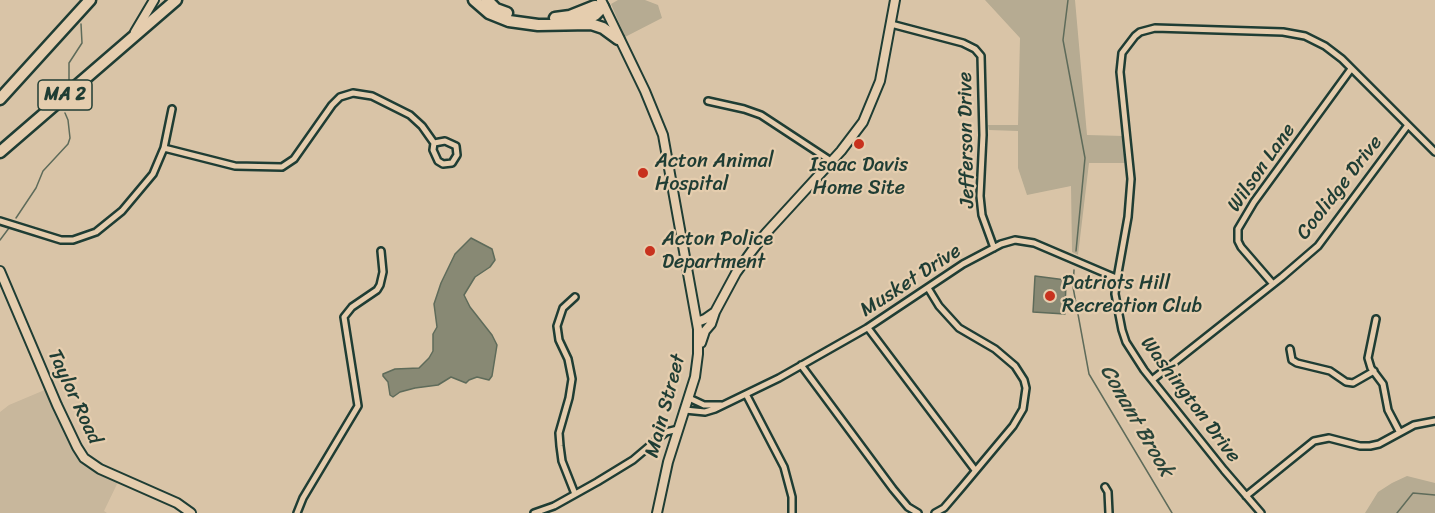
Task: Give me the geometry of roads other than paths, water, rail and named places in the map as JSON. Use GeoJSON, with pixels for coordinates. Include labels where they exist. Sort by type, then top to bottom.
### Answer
{"type":"FeatureCollection","features":[{"type":"Feature","properties":{"kind":"highway","name":"MA 2"},"geometry":{"type":"LineString","coordinates":[[0,99],[90,0]]}},
{"type":"Feature","properties":{"kind":"highway","name":"MA 2"},"geometry":{"type":"LineString","coordinates":[[0,152],[176,0]]}},
{"type":"Feature","properties":{"kind":"highway"},"geometry":{"type":"LineString","coordinates":[[474,0],[487,11],[505,20],[533,25],[596,26],[618,39]]}},
{"type":"Feature","properties":{"kind":"highway"},"geometry":{"type":"LineString","coordinates":[[487,0],[502,12],[523,17],[553,19],[602,4]]}},
{"type":"Feature","properties":{"kind":"highway"},"geometry":{"type":"LineString","coordinates":[[574,14],[588,0]]}},
{"type":"Feature","properties":{"kind":"highway"},"geometry":{"type":"LineString","coordinates":[[564,24],[598,13],[602,4]]}},
{"type":"Feature","properties":{"kind":"street"},"geometry":{"type":"LineString","coordinates":[[131,38],[154,0]]}},
{"type":"Feature","properties":{"kind":"street"},"geometry":{"type":"LineString","coordinates":[[698,354],[703,334],[736,273],[761,239],[853,137],[870,109],[880,81],[895,0]]}},
{"type":"Feature","properties":{"kind":"street","name":"Main Street"},"geometry":{"type":"LineString","coordinates":[[602,4],[645,91],[663,135],[697,325],[698,354],[695,377],[668,462],[657,513]]}},
{"type":"Feature","properties":{"kind":"street","name":"Jefferson Drive"},"geometry":{"type":"LineString","coordinates":[[891,24],[963,43],[975,49],[981,56],[983,135],[980,196],[982,215],[994,248]]}},
{"type":"Feature","properties":{"kind":"street","name":"Washington Drive"},"geometry":{"type":"LineString","coordinates":[[1262,513],[1152,380],[1133,354],[1122,330],[1115,294],[1128,217],[1131,179],[1120,59],[1130,41],[1140,32],[1162,28],[1292,33],[1312,38],[1326,46],[1351,69],[1435,152]]}},
{"type":"Feature","properties":{"kind":"street","name":"Wilson Lane"},"geometry":{"type":"LineString","coordinates":[[1273,284],[1241,247],[1238,241],[1238,229],[1254,202],[1351,69]]}},
{"type":"Feature","properties":{"kind":"street"},"geometry":{"type":"LineString","coordinates":[[164,148],[235,166],[282,167],[294,159],[336,101],[353,93],[372,96],[410,115],[422,126],[434,143],[433,150],[438,161],[447,165],[456,159],[458,150],[453,143],[441,141],[434,143]]}},
{"type":"Feature","properties":{"kind":"street"},"geometry":{"type":"LineString","coordinates":[[708,101],[761,115],[831,161]]}},
{"type":"Feature","properties":{"kind":"street"},"geometry":{"type":"LineString","coordinates":[[0,221],[61,240],[84,238],[108,223],[136,197],[153,174],[164,148],[172,109]]}},
{"type":"Feature","properties":{"kind":"street","name":"Coolidge Drive"},"geometry":{"type":"LineString","coordinates":[[1152,380],[1318,246],[1408,125]]}},
{"type":"Feature","properties":{"kind":"street","name":"Musket Drive"},"geometry":{"type":"LineString","coordinates":[[685,410],[705,412],[729,403],[868,328],[971,259],[1016,240],[1034,243],[1116,278]]}},
{"type":"Feature","properties":{"kind":"street"},"geometry":{"type":"LineString","coordinates":[[297,513],[303,498],[358,406],[344,317],[352,307],[377,290],[380,285],[383,272],[381,251]]}},
{"type":"Feature","properties":{"kind":"street","name":"Taylor Road"},"geometry":{"type":"LineString","coordinates":[[0,271],[57,405],[76,447],[84,458],[100,469],[177,503],[191,513]]}},
{"type":"Feature","properties":{"kind":"street"},"geometry":{"type":"LineString","coordinates":[[928,288],[939,306],[959,328],[995,349],[1015,366],[1024,380],[1025,397],[1018,417],[944,508],[935,513]]}},
{"type":"Feature","properties":{"kind":"street"},"geometry":{"type":"LineString","coordinates":[[575,297],[563,308],[557,326],[559,340],[568,359],[572,379],[559,433],[560,446],[562,461],[575,494]]}},
{"type":"Feature","properties":{"kind":"street"},"geometry":{"type":"LineString","coordinates":[[708,327],[701,330],[697,325],[715,312]]}},
{"type":"Feature","properties":{"kind":"street"},"geometry":{"type":"LineString","coordinates":[[1376,319],[1368,354],[1369,362],[1383,384],[1388,410],[1399,431]]}},
{"type":"Feature","properties":{"kind":"street"},"geometry":{"type":"LineString","coordinates":[[868,328],[975,470]]}},
{"type":"Feature","properties":{"kind":"street"},"geometry":{"type":"LineString","coordinates":[[1290,349],[1292,360],[1297,363],[1330,371],[1346,382],[1353,383],[1374,372]]}},
{"type":"Feature","properties":{"kind":"street"},"geometry":{"type":"LineString","coordinates":[[801,365],[893,489],[908,507],[918,513]]}},
{"type":"Feature","properties":{"kind":"street"},"geometry":{"type":"LineString","coordinates":[[746,394],[783,467],[791,490],[792,513]]}},
{"type":"Feature","properties":{"kind":"street","name":"Musket Drive"},"geometry":{"type":"LineString","coordinates":[[689,398],[704,405],[717,406],[729,403]]}},
{"type":"Feature","properties":{"kind":"street"},"geometry":{"type":"LineString","coordinates":[[1246,496],[1316,440],[1329,438],[1357,446],[1370,446],[1379,444],[1399,431],[1420,423],[1435,421]]}},
{"type":"Feature","properties":{"kind":"street"},"geometry":{"type":"LineString","coordinates":[[534,513],[554,506],[575,494],[633,460],[666,432],[678,429]]}},
{"type":"Feature","properties":{"kind":"street"},"geometry":{"type":"LineString","coordinates":[[1105,487],[1109,513]]}},
{"type":"Feature","properties":{"kind":"waterway","name":"Conant Brook"},"geometry":{"type":"LineString","coordinates":[[1068,0],[1063,40],[1085,158],[1076,251]]}},
{"type":"Feature","properties":{"kind":"waterway"},"geometry":{"type":"LineString","coordinates":[[69,81],[69,63],[82,43],[81,24]]}},
{"type":"Feature","properties":{"kind":"waterway"},"geometry":{"type":"LineString","coordinates":[[16,218],[36,188],[43,171],[68,144],[70,138],[65,113]]}},
{"type":"Feature","properties":{"kind":"waterway"},"geometry":{"type":"LineString","coordinates":[[0,240],[9,228]]}},
{"type":"Feature","properties":{"kind":"waterway","name":"Conant Brook"},"geometry":{"type":"LineString","coordinates":[[1074,270],[1073,287],[1089,374],[1172,513]]}},
{"type":"Feature","properties":{"kind":"waterway"},"geometry":{"type":"LineString","coordinates":[[1397,513],[1413,493],[1435,495]]}},
{"type":"Feature","properties":{"kind":"place","name":"Isaac Davis Home Site"},"geometry":{"type":"Point","coordinates":[859,144]}},
{"type":"Feature","properties":{"kind":"place","name":"Acton Animal Hospital"},"geometry":{"type":"Point","coordinates":[643,173]}},
{"type":"Feature","properties":{"kind":"place","name":"Acton Police Department"},"geometry":{"type":"Point","coordinates":[650,251]}},
{"type":"Feature","properties":{"kind":"place","name":"Patriots Hill Recreation Club"},"geometry":{"type":"Point","coordinates":[1050,296]}}]}
